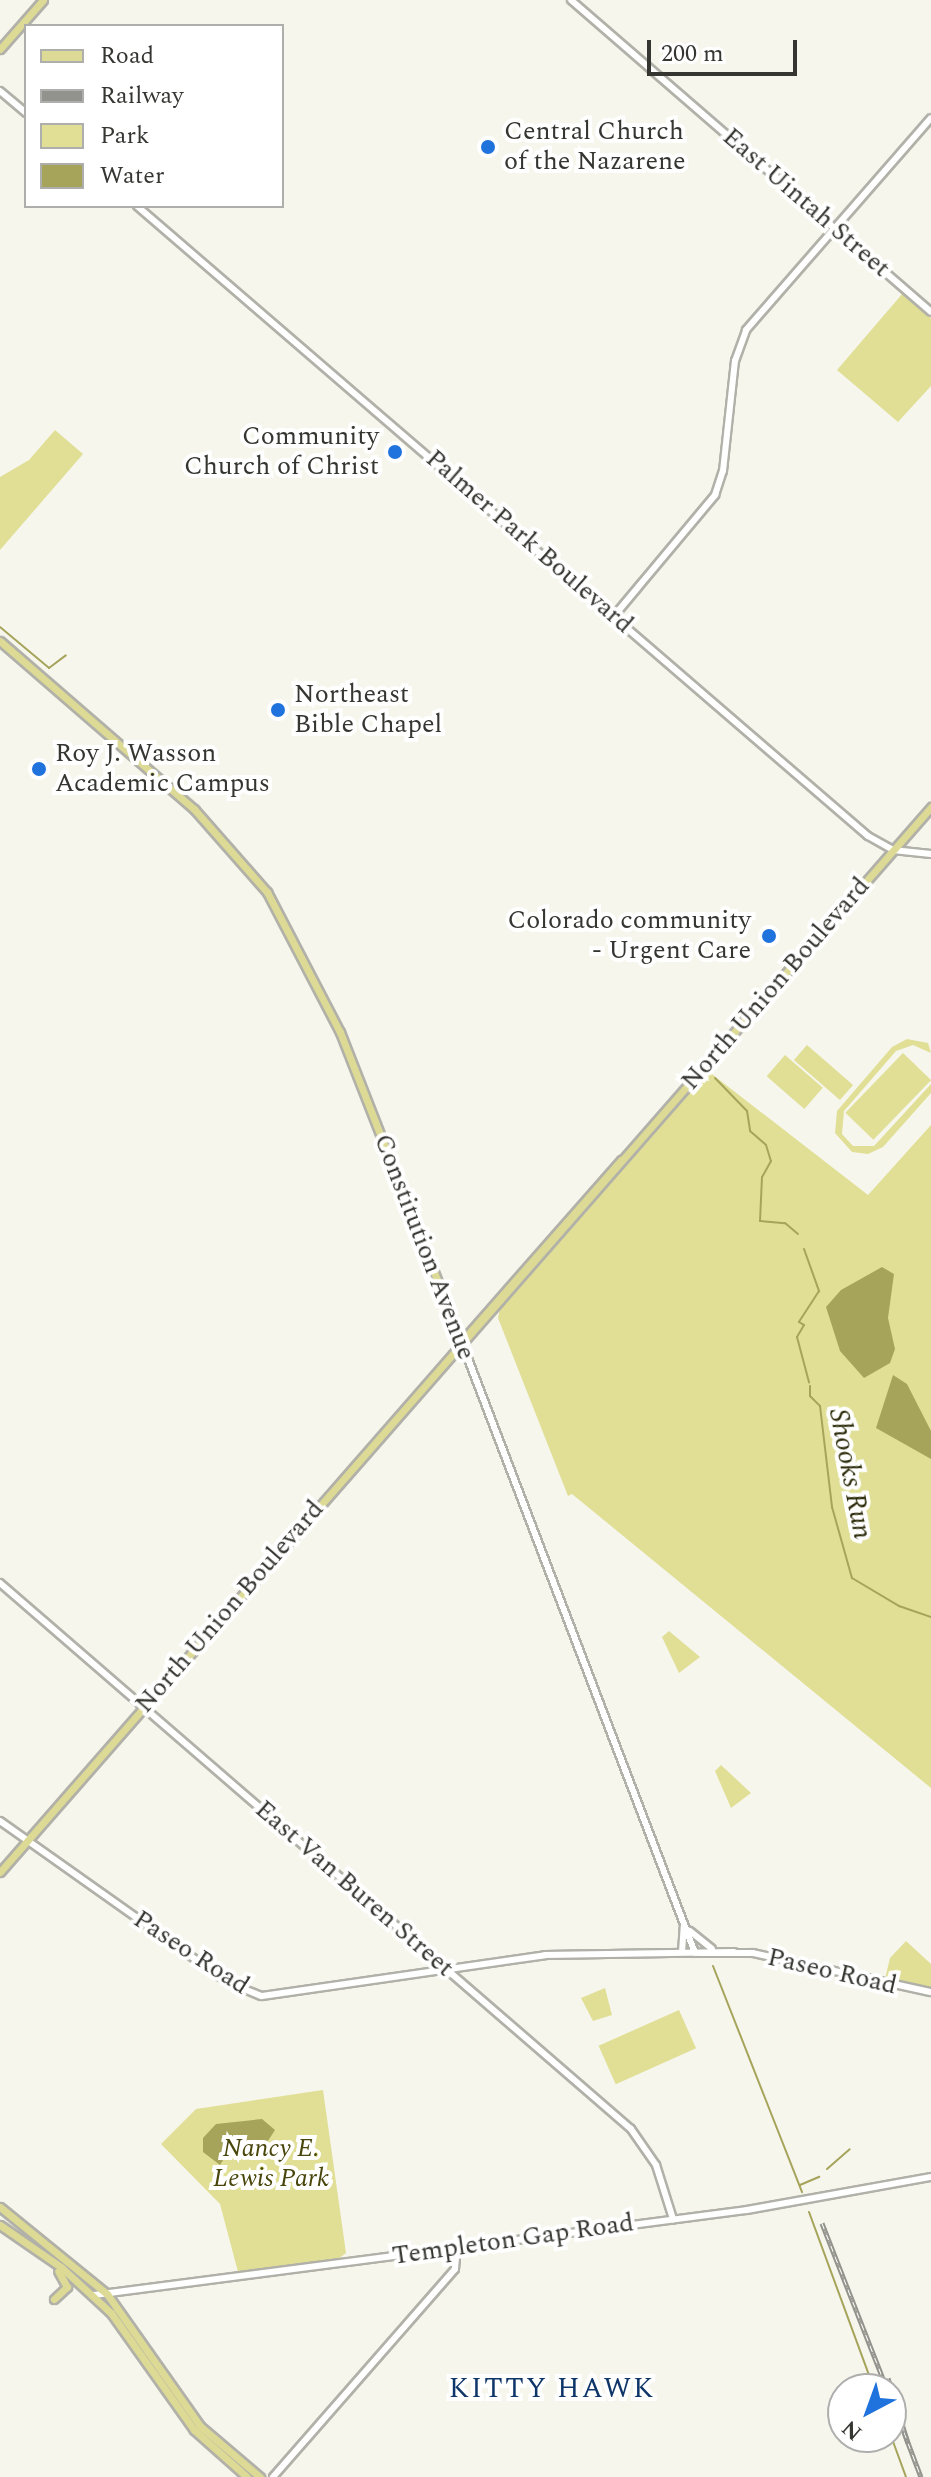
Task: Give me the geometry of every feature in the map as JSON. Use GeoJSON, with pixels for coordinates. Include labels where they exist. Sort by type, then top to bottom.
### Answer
{"type":"FeatureCollection","features":[{"type":"Feature","properties":{"kind":"main road"},"geometry":{"type":"LineString","coordinates":[[0,49],[43,0]]}},
{"type":"Feature","properties":{"kind":"main road","name":"Constitution Avenue"},"geometry":{"type":"LineString","coordinates":[[0,641],[176,792],[267,892],[340,1032],[462,1343]]}},
{"type":"Feature","properties":{"kind":"main road","name":"North Union Boulevard"},"geometry":{"type":"LineString","coordinates":[[0,1872],[931,807]]}},
{"type":"Feature","properties":{"kind":"main road"},"geometry":{"type":"LineString","coordinates":[[0,2207],[107,2294],[200,2426],[260,2477]]}},
{"type":"Feature","properties":{"kind":"main road"},"geometry":{"type":"LineString","coordinates":[[0,2225],[94,2295],[128,2332],[194,2430],[247,2477]]}},
{"type":"Feature","properties":{"kind":"main road"},"geometry":{"type":"LineString","coordinates":[[40,2252],[67,2280],[66,2289],[54,2299]]}},
{"type":"Feature","properties":{"kind":"street","name":"East Uintah Street"},"geometry":{"type":"LineString","coordinates":[[571,0],[931,312]]}},
{"type":"Feature","properties":{"kind":"street"},"geometry":{"type":"LineString","coordinates":[[0,91],[24,111]]}},
{"type":"Feature","properties":{"kind":"street"},"geometry":{"type":"LineString","coordinates":[[614,616],[707,509],[723,471],[739,345],[752,323],[931,118]]}},
{"type":"Feature","properties":{"kind":"street","name":"Palmer Park Boulevard"},"geometry":{"type":"LineString","coordinates":[[139,208],[854,824],[893,850],[931,854]]}},
{"type":"Feature","properties":{"kind":"street","name":"Constitution Avenue"},"geometry":{"type":"LineString","coordinates":[[462,1343],[695,1953]]}},
{"type":"Feature","properties":{"kind":"street","name":"East Van Buren Street"},"geometry":{"type":"LineString","coordinates":[[0,1583],[640,2139],[660,2173],[673,2219]]}},
{"type":"Feature","properties":{"kind":"street","name":"Paseo Road"},"geometry":{"type":"LineString","coordinates":[[0,1821],[247,1993],[277,1997],[545,1955],[734,1952]]}},
{"type":"Feature","properties":{"kind":"street"},"geometry":{"type":"LineString","coordinates":[[682,1952],[684,1918]]}},
{"type":"Feature","properties":{"kind":"street"},"geometry":{"type":"LineString","coordinates":[[688,1929],[704,1946],[721,1949]]}},
{"type":"Feature","properties":{"kind":"street","name":"Paseo Road"},"geometry":{"type":"LineString","coordinates":[[695,1953],[721,1949],[783,1958],[931,1992]]}},
{"type":"Feature","properties":{"kind":"street","name":"Templeton Gap Road"},"geometry":{"type":"LineString","coordinates":[[94,2295],[828,2198],[931,2177]]}},
{"type":"Feature","properties":{"kind":"street"},"geometry":{"type":"LineString","coordinates":[[273,2477],[455,2269],[457,2248]]}},
{"type":"Feature","properties":{"kind":"green space"},"geometry":{"type":"Polygon","coordinates":[[[903,293],[931,318],[931,386],[898,422],[837,370],[903,293]]]}},
{"type":"Feature","properties":{"kind":"green space"},"geometry":{"type":"Polygon","coordinates":[[[55,430],[83,454],[0,550],[0,477],[29,460],[55,430]]]}},
{"type":"Feature","properties":{"kind":"green space"},"geometry":{"type":"Polygon","coordinates":[[[907,1039],[928,1043],[931,1053],[913,1045],[896,1051],[844,1111],[842,1134],[853,1146],[874,1146],[931,1084],[931,1093],[883,1147],[868,1154],[852,1152],[835,1133],[837,1111],[892,1047],[907,1039]]]}},
{"type":"Feature","properties":{"kind":"green space"},"geometry":{"type":"Polygon","coordinates":[[[807,1045],[853,1085],[840,1100],[794,1060],[807,1045]]]}},
{"type":"Feature","properties":{"kind":"green space"},"geometry":{"type":"Polygon","coordinates":[[[903,1053],[931,1080],[873,1140],[845,1113],[903,1053]]]}},
{"type":"Feature","properties":{"kind":"green space"},"geometry":{"type":"Polygon","coordinates":[[[785,1055],[823,1088],[804,1109],[767,1076],[785,1055]]]}},
{"type":"Feature","properties":{"kind":"green space"},"geometry":{"type":"Polygon","coordinates":[[[708,1071],[868,1195],[931,1125],[931,1788],[572,1494],[568,1496],[498,1318],[500,1308],[708,1071]]]}},
{"type":"Feature","properties":{"kind":"green space"},"geometry":{"type":"Polygon","coordinates":[[[669,1631],[700,1657],[679,1673],[662,1637],[669,1631]]]}},
{"type":"Feature","properties":{"kind":"green space"},"geometry":{"type":"Polygon","coordinates":[[[721,1765],[751,1793],[731,1808],[715,1771],[721,1765]]]}},
{"type":"Feature","properties":{"kind":"green space"},"geometry":{"type":"Polygon","coordinates":[[[906,1941],[931,1964],[931,1988],[885,1979],[890,1958],[906,1941]]]}},
{"type":"Feature","properties":{"kind":"green space"},"geometry":{"type":"Polygon","coordinates":[[[605,1988],[612,2015],[593,2021],[581,1998],[605,1988]]]}},
{"type":"Feature","properties":{"kind":"green space"},"geometry":{"type":"Polygon","coordinates":[[[679,2010],[696,2048],[616,2084],[599,2046],[679,2010]]]}},
{"type":"Feature","properties":{"kind":"green space","name":"Nancy E. Lewis Park"},"geometry":{"type":"Polygon","coordinates":[[[323,2090],[346,2253],[338,2259],[238,2272],[220,2204],[161,2144],[196,2109],[323,2090]]]}},
{"type":"Feature","properties":{"kind":"water"},"geometry":{"type":"Polygon","coordinates":[[[882,1267],[894,1274],[888,1318],[895,1349],[890,1363],[864,1378],[840,1351],[826,1307],[841,1290],[882,1267]]]}},
{"type":"Feature","properties":{"kind":"water"},"geometry":{"type":"Polygon","coordinates":[[[893,1375],[907,1384],[931,1431],[931,1459],[876,1428],[893,1375]]]}},
{"type":"Feature","properties":{"kind":"water"},"geometry":{"type":"Polygon","coordinates":[[[262,2119],[275,2130],[264,2147],[252,2150],[233,2144],[220,2165],[203,2152],[203,2138],[216,2124],[262,2119]]]}},
{"type":"Feature","properties":{"kind":"waterway","name":"Shooks Run"},"geometry":{"type":"LineString","coordinates":[[0,627],[49,668],[66,655]]}},
{"type":"Feature","properties":{"kind":"waterway","name":"Shooks Run"},"geometry":{"type":"LineString","coordinates":[[715,1078],[747,1111],[750,1131],[766,1145],[771,1161],[762,1177],[760,1221],[785,1223],[798,1234]]}},
{"type":"Feature","properties":{"kind":"waterway","name":"Shooks Run"},"geometry":{"type":"LineString","coordinates":[[804,1249],[819,1291],[799,1322],[804,1325],[797,1337],[809,1382]]}},
{"type":"Feature","properties":{"kind":"waterway","name":"Shooks Run"},"geometry":{"type":"LineString","coordinates":[[810,1386],[810,1396],[820,1406],[832,1507],[852,1578],[899,1606],[931,1617]]}},
{"type":"Feature","properties":{"kind":"waterway"},"geometry":{"type":"LineString","coordinates":[[713,1966],[802,2192]]}},
{"type":"Feature","properties":{"kind":"waterway","name":"Shooks Run"},"geometry":{"type":"LineString","coordinates":[[827,2169],[850,2149]]}},
{"type":"Feature","properties":{"kind":"waterway","name":"Shooks Run"},"geometry":{"type":"LineString","coordinates":[[800,2185],[819,2177]]}},
{"type":"Feature","properties":{"kind":"waterway"},"geometry":{"type":"LineString","coordinates":[[809,2212],[868,2373]]}},
{"type":"Feature","properties":{"kind":"waterway"},"geometry":{"type":"LineString","coordinates":[[897,2453],[906,2477]]}},
{"type":"Feature","properties":{"kind":"railway"},"geometry":{"type":"LineString","coordinates":[[822,2223],[881,2373]]}},
{"type":"Feature","properties":{"kind":"railway"},"geometry":{"type":"LineString","coordinates":[[907,2440],[921,2477]]}},
{"type":"Feature","properties":{"kind":"place","name":"Central Church of the Nazarene"},"geometry":{"type":"Point","coordinates":[488,147]}},
{"type":"Feature","properties":{"kind":"place","name":"Community Church of Christ"},"geometry":{"type":"Point","coordinates":[395,452]}},
{"type":"Feature","properties":{"kind":"place","name":"Northeast Bible Chapel"},"geometry":{"type":"Point","coordinates":[278,710]}},
{"type":"Feature","properties":{"kind":"place","name":"Roy J. Wasson Academic Campus"},"geometry":{"type":"Point","coordinates":[39,769]}},
{"type":"Feature","properties":{"kind":"place","name":"Colorado community - Urgent Care"},"geometry":{"type":"Point","coordinates":[769,936]}},
{"type":"Feature","properties":{"kind":"district","name":"KITTY HAWK"},"geometry":{"type":"Point","coordinates":[552,2389]}}]}
